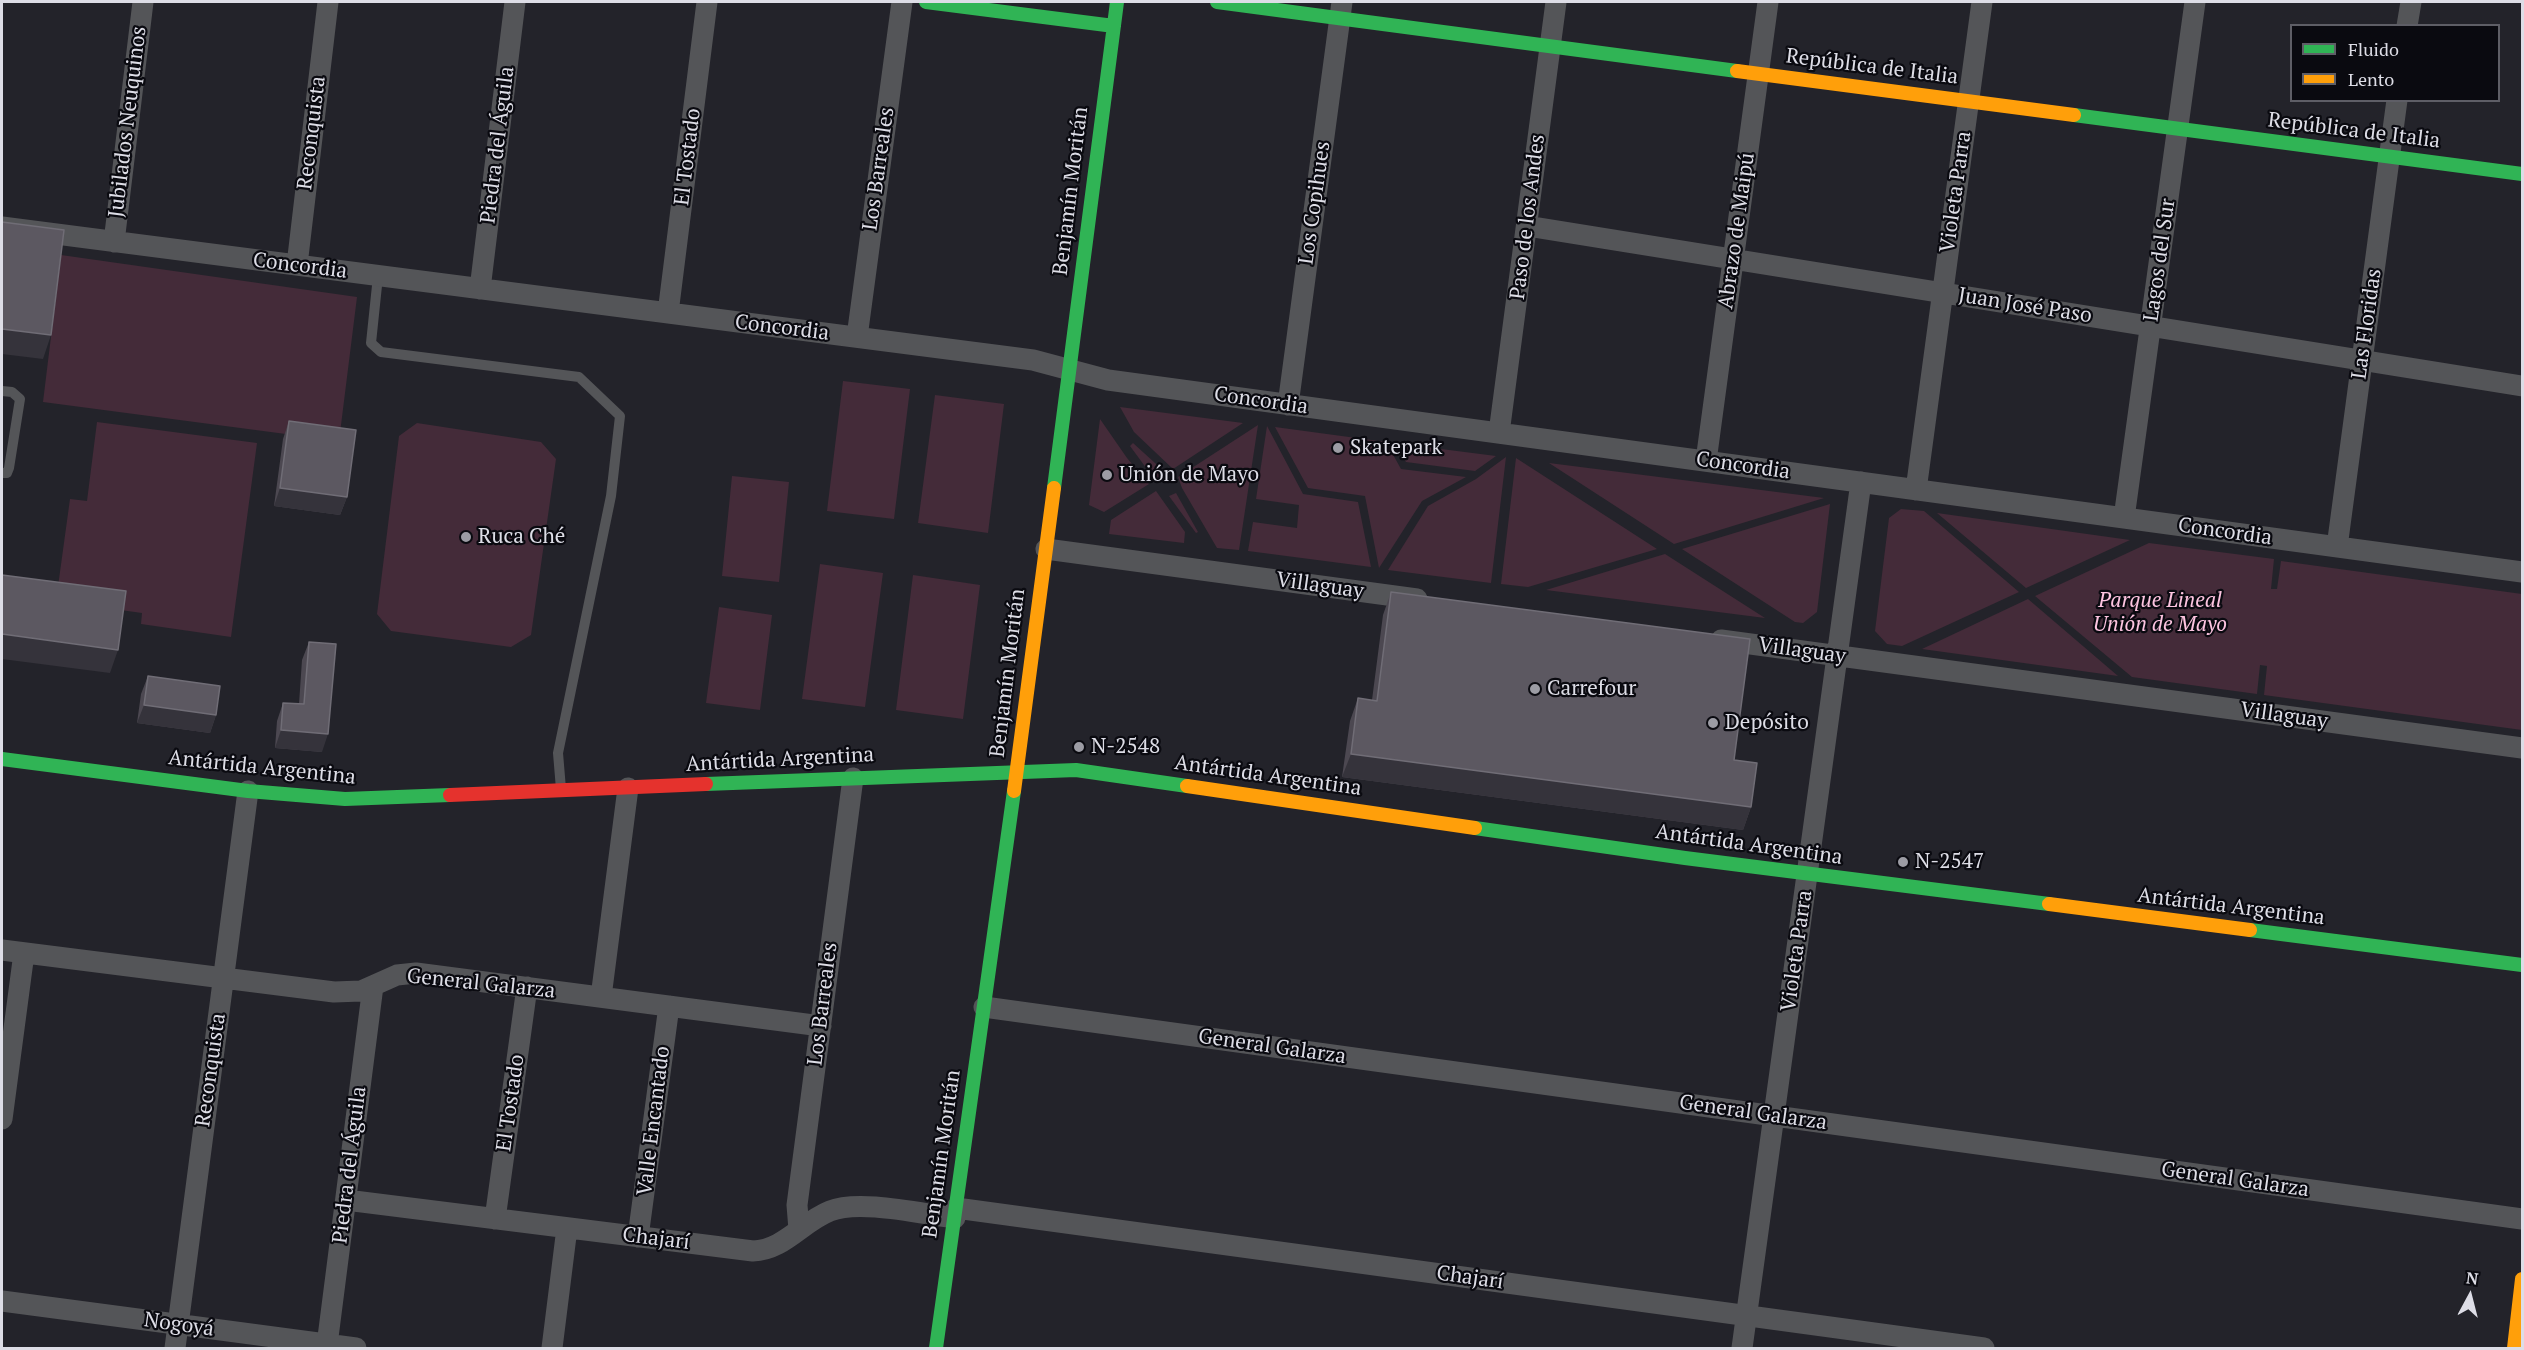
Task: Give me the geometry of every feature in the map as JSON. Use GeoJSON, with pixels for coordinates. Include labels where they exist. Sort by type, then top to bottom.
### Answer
{"type":"FeatureCollection","features":[{"type":"Feature","properties":{"kind":"street","name":"Jubilados Neuquinos"},"geometry":{"type":"LineString","coordinates":[[114,242],[143,2]]}},
{"type":"Feature","properties":{"kind":"street","name":"Reconquista"},"geometry":{"type":"LineString","coordinates":[[297,266],[328,2]]}},
{"type":"Feature","properties":{"kind":"street","name":"Piedra del Águila"},"geometry":{"type":"LineString","coordinates":[[480,289],[515,2]]}},
{"type":"Feature","properties":{"kind":"street","name":"El Tostado"},"geometry":{"type":"LineString","coordinates":[[668,313],[707,2]]}},
{"type":"Feature","properties":{"kind":"street","name":"Los Barreales"},"geometry":{"type":"LineString","coordinates":[[857,338],[902,2]]}},
{"type":"Feature","properties":{"kind":"street"},"geometry":{"type":"LineString","coordinates":[[926,2],[1114,26]]}},
{"type":"Feature","properties":{"kind":"street","name":"Benjamín Moritán"},"geometry":{"type":"LineString","coordinates":[[936,1348],[1017,771],[1117,2]]}},
{"type":"Feature","properties":{"kind":"street","name":"República de Italia"},"geometry":{"type":"LineString","coordinates":[[1217,2],[1341,10],[1550,46],[2523,174]]}},
{"type":"Feature","properties":{"kind":"street","name":"Paso de los Andes"},"geometry":{"type":"LineString","coordinates":[[1499,434],[1556,2]]}},
{"type":"Feature","properties":{"kind":"street","name":"Abrazo de Maipú"},"geometry":{"type":"LineString","coordinates":[[1706,461],[1768,2]]}},
{"type":"Feature","properties":{"kind":"street","name":"Violeta Parra"},"geometry":{"type":"LineString","coordinates":[[1916,490],[1982,2]]}},
{"type":"Feature","properties":{"kind":"street","name":"Lagos del Sur"},"geometry":{"type":"LineString","coordinates":[[2124,518],[2196,2]]}},
{"type":"Feature","properties":{"kind":"street"},"geometry":{"type":"LineString","coordinates":[[2407,24],[2410,2]]}},
{"type":"Feature","properties":{"kind":"street","name":"Los Copihues"},"geometry":{"type":"LineString","coordinates":[[1288,405],[1341,10]]}},
{"type":"Feature","properties":{"kind":"street","name":"Las Floridas"},"geometry":{"type":"LineString","coordinates":[[2337,547],[2397,102]]}},
{"type":"Feature","properties":{"kind":"street","name":"Juan José Paso"},"geometry":{"type":"LineString","coordinates":[[1527,226],[2523,386]]}},
{"type":"Feature","properties":{"kind":"street","name":"Concordia"},"geometry":{"type":"LineString","coordinates":[[2,227],[1033,360],[1097,379],[2523,572]]}},
{"type":"Feature","properties":{"kind":"street","name":"Violeta Parra"},"geometry":{"type":"LineString","coordinates":[[1742,1348],[1861,482]]}},
{"type":"Feature","properties":{"kind":"street","name":"Villaguay"},"geometry":{"type":"LineString","coordinates":[[1046,549],[1435,601]]}},
{"type":"Feature","properties":{"kind":"street","name":"Villaguay"},"geometry":{"type":"LineString","coordinates":[[1707,638],[2523,748]]}},
{"type":"Feature","properties":{"kind":"street","name":"Antártida Argentina"},"geometry":{"type":"LineString","coordinates":[[2,759],[248,791],[345,799],[1055,769],[1098,772],[1807,874],[2523,965]]}},
{"type":"Feature","properties":{"kind":"street","name":"Los Barreales"},"geometry":{"type":"LineString","coordinates":[[799,1230],[797,1205],[853,778]]}},
{"type":"Feature","properties":{"kind":"street"},"geometry":{"type":"LineString","coordinates":[[601,997],[628,788]]}},
{"type":"Feature","properties":{"kind":"street","name":"Reconquista"},"geometry":{"type":"LineString","coordinates":[[175,1348],[248,791]]}},
{"type":"Feature","properties":{"kind":"street","name":"General Galarza"},"geometry":{"type":"LineString","coordinates":[[2,950],[334,992],[361,991],[387,978],[407,973],[820,1026]]}},
{"type":"Feature","properties":{"kind":"street"},"geometry":{"type":"LineString","coordinates":[[2,1119],[24,953]]}},
{"type":"Feature","properties":{"kind":"street","name":"Piedra del Águila"},"geometry":{"type":"LineString","coordinates":[[327,1345],[373,986]]}},
{"type":"Feature","properties":{"kind":"street","name":"El Tostado"},"geometry":{"type":"LineString","coordinates":[[495,1219],[527,987]]}},
{"type":"Feature","properties":{"kind":"street","name":"Valle Encantado"},"geometry":{"type":"LineString","coordinates":[[638,1237],[669,1006]]}},
{"type":"Feature","properties":{"kind":"street","name":"General Galarza"},"geometry":{"type":"LineString","coordinates":[[984,1008],[2523,1219]]}},
{"type":"Feature","properties":{"kind":"street","name":"Chajarí"},"geometry":{"type":"LineString","coordinates":[[346,1200],[762,1251],[779,1244],[828,1211],[848,1206],[955,1213],[1984,1348]]}},
{"type":"Feature","properties":{"kind":"street"},"geometry":{"type":"LineString","coordinates":[[552,1348],[567,1228]]}},
{"type":"Feature","properties":{"kind":"street"},"geometry":{"type":"LineString","coordinates":[[2514,1348],[2520,1318],[2523,1279]]}},
{"type":"Feature","properties":{"kind":"street","name":"Nogoyá"},"geometry":{"type":"LineString","coordinates":[[2,1301],[356,1348]]}},
{"type":"Feature","properties":{"kind":"lane"},"geometry":{"type":"LineString","coordinates":[[378,276],[371,343],[381,352],[579,377],[620,416],[611,496],[558,753],[561,790]]}},
{"type":"Feature","properties":{"kind":"lane"},"geometry":{"type":"LineString","coordinates":[[2,391],[12,392],[20,399],[9,468],[7,473],[2,473]]}},
{"type":"Feature","properties":{"kind":"green space"},"geometry":{"type":"Polygon","coordinates":[[[61,255],[357,297],[339,441],[43,402],[61,255]]]}},
{"type":"Feature","properties":{"kind":"green space"},"geometry":{"type":"Polygon","coordinates":[[[843,381],[910,389],[894,519],[827,511],[843,381]]]}},
{"type":"Feature","properties":{"kind":"green space"},"geometry":{"type":"Polygon","coordinates":[[[935,395],[1004,404],[988,533],[918,523],[935,395]]]}},
{"type":"Feature","properties":{"kind":"green space"},"geometry":{"type":"Polygon","coordinates":[[[1120,407],[1243,423],[1173,469],[1134,432],[1120,407]]]}},
{"type":"Feature","properties":{"kind":"green space"},"geometry":{"type":"Polygon","coordinates":[[[1100,419],[1127,458],[1149,484],[1104,512],[1089,505],[1100,419]]]}},
{"type":"Feature","properties":{"kind":"green space"},"geometry":{"type":"Polygon","coordinates":[[[97,422],[257,443],[231,637],[141,624],[142,613],[56,601],[70,499],[87,501],[97,422]]]}},
{"type":"Feature","properties":{"kind":"green space","name":"Ruca Ché"},"geometry":{"type":"Polygon","coordinates":[[[417,423],[541,442],[556,459],[531,635],[511,647],[391,631],[377,614],[399,436],[417,423]]]}},
{"type":"Feature","properties":{"kind":"green space"},"geometry":{"type":"Polygon","coordinates":[[[1258,425],[1239,550],[1217,548],[1178,477],[1258,425]]]}},
{"type":"Feature","properties":{"kind":"green space"},"geometry":{"type":"Polygon","coordinates":[[[1267,426],[1303,494],[1358,502],[1371,567],[1248,551],[1253,522],[1297,528],[1299,505],[1256,499],[1267,426]]]}},
{"type":"Feature","properties":{"kind":"green space"},"geometry":{"type":"Polygon","coordinates":[[[1275,427],[1386,442],[1401,469],[1466,477],[1422,501],[1379,568],[1365,496],[1308,488],[1275,427]]]}},
{"type":"Feature","properties":{"kind":"green space"},"geometry":{"type":"Polygon","coordinates":[[[1133,443],[1166,473],[1155,480],[1130,446],[1133,443]]]}},
{"type":"Feature","properties":{"kind":"green space"},"geometry":{"type":"Polygon","coordinates":[[[1394,443],[1496,456],[1475,471],[1406,462],[1394,443]]]}},
{"type":"Feature","properties":{"kind":"green space"},"geometry":{"type":"Polygon","coordinates":[[[1506,457],[1491,583],[1388,570],[1428,506],[1476,479],[1506,457]]]}},
{"type":"Feature","properties":{"kind":"green space"},"geometry":{"type":"Polygon","coordinates":[[[1516,458],[1657,549],[1528,587],[1501,584],[1516,458]]]}},
{"type":"Feature","properties":{"kind":"green space"},"geometry":{"type":"Polygon","coordinates":[[[1549,463],[1824,498],[1674,544],[1549,463]]]}},
{"type":"Feature","properties":{"kind":"green space"},"geometry":{"type":"Polygon","coordinates":[[[732,476],[789,482],[779,582],[722,576],[732,476]]]}},
{"type":"Feature","properties":{"kind":"green space"},"geometry":{"type":"Polygon","coordinates":[[[1156,491],[1185,532],[1184,543],[1109,534],[1111,520],[1156,491]]]}},
{"type":"Feature","properties":{"kind":"green space"},"geometry":{"type":"Polygon","coordinates":[[[1176,493],[1198,532],[1196,533],[1169,496],[1176,493]]]}},
{"type":"Feature","properties":{"kind":"green space"},"geometry":{"type":"Polygon","coordinates":[[[1830,504],[1817,612],[1803,623],[1795,622],[1682,549],[1830,504]]]}},
{"type":"Feature","properties":{"kind":"green space"},"geometry":{"type":"Polygon","coordinates":[[[1901,509],[1924,511],[2019,592],[1902,646],[1887,644],[1875,631],[1889,518],[1901,509]]]}},
{"type":"Feature","properties":{"kind":"green space","name":"Parque Lineal Unión de Mayo"},"geometry":{"type":"Polygon","coordinates":[[[1937,513],[2130,540],[2026,588],[1937,513]]]}},
{"type":"Feature","properties":{"kind":"green space"},"geometry":{"type":"Polygon","coordinates":[[[2149,543],[2274,559],[2271,589],[2277,589],[2281,561],[2522,594],[2522,730],[2264,695],[2267,666],[2260,665],[2257,694],[2132,677],[2035,596],[2149,543]]]}},
{"type":"Feature","properties":{"kind":"green space"},"geometry":{"type":"Polygon","coordinates":[[[1665,554],[1765,618],[1546,590],[1665,554]]]}},
{"type":"Feature","properties":{"kind":"green space"},"geometry":{"type":"Polygon","coordinates":[[[820,564],[883,573],[865,707],[802,699],[820,564]]]}},
{"type":"Feature","properties":{"kind":"green space"},"geometry":{"type":"Polygon","coordinates":[[[913,575],[980,585],[963,719],[896,710],[913,575]]]}},
{"type":"Feature","properties":{"kind":"green space","name":"Parque Lineal Unión de Mayo"},"geometry":{"type":"Polygon","coordinates":[[[2028,599],[2118,676],[1922,649],[2028,599]]]}},
{"type":"Feature","properties":{"kind":"green space"},"geometry":{"type":"Polygon","coordinates":[[[719,607],[772,615],[760,710],[706,703],[719,607]]]}},
{"type":"Feature","properties":{"kind":"building"},"geometry":{"type":"Polygon","coordinates":[[[2,222],[64,230],[51,335],[2,329],[2,222]]]}},
{"type":"Feature","properties":{"kind":"building"},"geometry":{"type":"Polygon","coordinates":[[[289,421],[356,430],[347,497],[280,488],[289,421]]]}},
{"type":"Feature","properties":{"kind":"building"},"geometry":{"type":"Polygon","coordinates":[[[2,575],[126,591],[118,650],[2,634],[2,575]]]}},
{"type":"Feature","properties":{"kind":"building","name":"Carrefour"},"geometry":{"type":"Polygon","coordinates":[[[1391,592],[1750,639],[1734,760],[1757,763],[1751,807],[1351,754],[1358,698],[1377,701],[1391,592]]]}},
{"type":"Feature","properties":{"kind":"building"},"geometry":{"type":"Polygon","coordinates":[[[309,642],[336,644],[328,734],[281,730],[283,703],[304,704],[309,642]]]}},
{"type":"Feature","properties":{"kind":"building"},"geometry":{"type":"Polygon","coordinates":[[[148,676],[220,686],[216,715],[144,705],[148,676]]]}},
{"type":"Feature","properties":{"kind":"traffic: fast"},"geometry":{"type":"LineString","coordinates":[[926,2],[1114,26]]}},
{"type":"Feature","properties":{"kind":"traffic: fast"},"geometry":{"type":"LineString","coordinates":[[1054,488],[1117,2]]}},
{"type":"Feature","properties":{"kind":"traffic: fast"},"geometry":{"type":"LineString","coordinates":[[1217,2],[1737,71]]}},
{"type":"Feature","properties":{"kind":"traffic: fast"},"geometry":{"type":"LineString","coordinates":[[2074,115],[2522,174]]}},
{"type":"Feature","properties":{"kind":"traffic: fast"},"geometry":{"type":"LineString","coordinates":[[2,759],[248,791],[345,799],[450,795]]}},
{"type":"Feature","properties":{"kind":"traffic: fast"},"geometry":{"type":"LineString","coordinates":[[706,784],[1076,770],[1187,786]]}},
{"type":"Feature","properties":{"kind":"traffic: fast"},"geometry":{"type":"LineString","coordinates":[[936,1348],[1014,791]]}},
{"type":"Feature","properties":{"kind":"traffic: fast"},"geometry":{"type":"LineString","coordinates":[[1475,828],[1685,858],[2049,904]]}},
{"type":"Feature","properties":{"kind":"traffic: fast"},"geometry":{"type":"LineString","coordinates":[[2250,930],[2522,965]]}},
{"type":"Feature","properties":{"kind":"traffic: slow"},"geometry":{"type":"LineString","coordinates":[[1737,71],[2074,115]]}},
{"type":"Feature","properties":{"kind":"traffic: slow"},"geometry":{"type":"LineString","coordinates":[[1014,791],[1054,488]]}},
{"type":"Feature","properties":{"kind":"traffic: slow"},"geometry":{"type":"LineString","coordinates":[[1187,786],[1475,828]]}},
{"type":"Feature","properties":{"kind":"traffic: slow"},"geometry":{"type":"LineString","coordinates":[[2049,904],[2250,930]]}},
{"type":"Feature","properties":{"kind":"traffic: slow"},"geometry":{"type":"LineString","coordinates":[[2514,1348],[2522,1279]]}},
{"type":"Feature","properties":{"kind":"traffic: jam"},"geometry":{"type":"LineString","coordinates":[[450,795],[706,784]]}},
{"type":"Feature","properties":{"kind":"place","name":"Skatepark"},"geometry":{"type":"Point","coordinates":[1338,448]}},
{"type":"Feature","properties":{"kind":"place","name":"Unión de Mayo"},"geometry":{"type":"Point","coordinates":[1107,475]}},
{"type":"Feature","properties":{"kind":"place","name":"Ruca Ché"},"geometry":{"type":"Point","coordinates":[466,537]}},
{"type":"Feature","properties":{"kind":"place","name":"Carrefour"},"geometry":{"type":"Point","coordinates":[1535,689]}},
{"type":"Feature","properties":{"kind":"place","name":"Depósito"},"geometry":{"type":"Point","coordinates":[1713,723]}},
{"type":"Feature","properties":{"kind":"place","name":"N-2548"},"geometry":{"type":"Point","coordinates":[1079,747]}},
{"type":"Feature","properties":{"kind":"place","name":"N-2547"},"geometry":{"type":"Point","coordinates":[1903,862]}}]}
